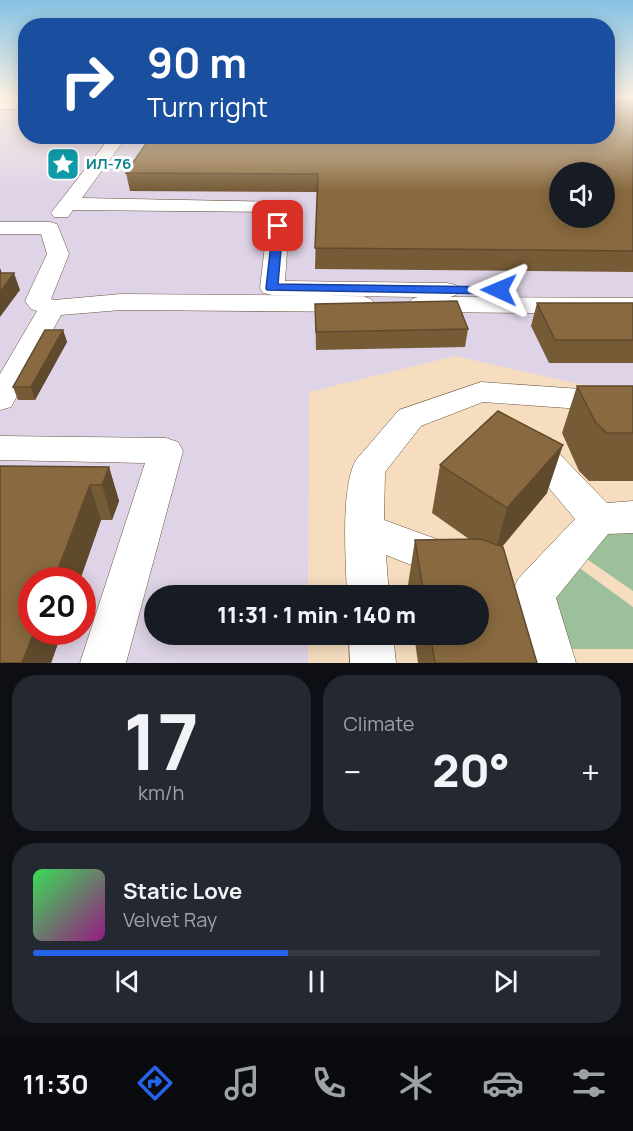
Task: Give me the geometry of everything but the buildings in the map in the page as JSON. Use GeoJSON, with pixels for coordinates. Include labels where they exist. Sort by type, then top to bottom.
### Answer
{"type":"FeatureCollection","features":[{"type":"Feature","properties":{"kind":"lane"},"geometry":{"type":"LineString","coordinates":[[50,228],[114,144]]}},
{"type":"Feature","properties":{"kind":"lane"},"geometry":{"type":"LineString","coordinates":[[68,204],[280,206],[272,288],[589,291],[599,306]]}},
{"type":"Feature","properties":{"kind":"lane"},"geometry":{"type":"LineString","coordinates":[[0,228],[50,228]]}},
{"type":"Feature","properties":{"kind":"lane"},"geometry":{"type":"LineString","coordinates":[[50,228],[58,254],[38,301],[52,308],[121,302],[633,306]]}},
{"type":"Feature","properties":{"kind":"lane"},"geometry":{"type":"LineString","coordinates":[[0,400],[52,308]]}},
{"type":"Feature","properties":{"kind":"lane"},"geometry":{"type":"LineString","coordinates":[[367,585],[364,529],[368,469],[410,418],[481,392],[581,399],[633,411]]}},
{"type":"Feature","properties":{"kind":"lane"},"geometry":{"type":"LineString","coordinates":[[481,392],[615,518],[505,582]]}},
{"type":"Feature","properties":{"kind":"lane"},"geometry":{"type":"LineString","coordinates":[[0,448],[166,451],[103,663]]}},
{"type":"Feature","properties":{"kind":"lane"},"geometry":{"type":"LineString","coordinates":[[364,529],[505,582],[553,663]]}},
{"type":"Feature","properties":{"kind":"lane"},"geometry":{"type":"LineString","coordinates":[[372,645],[373,663]]}},
{"type":"Feature","properties":{"kind":"shaded area"},"geometry":{"type":"Polygon","coordinates":[[[0,129],[18,129],[18,144],[615,144],[615,129],[633,129],[633,396],[455,356],[309,392],[308,585],[144,585],[144,645],[308,645],[308,663],[0,663],[0,129]]]}},
{"type":"Feature","properties":{"kind":"green space"},"geometry":{"type":"Polygon","coordinates":[[[633,529],[633,591],[581,555],[597,533],[633,529]]]}},
{"type":"Feature","properties":{"kind":"green space"},"geometry":{"type":"Polygon","coordinates":[[[570,561],[633,607],[633,649],[568,649],[553,603],[570,561]]]}},
{"type":"Feature","properties":{"kind":"place","name":"ИЛ-76"},"geometry":{"type":"Point","coordinates":[63,164]}},
{"type":"Feature","properties":{"kind":"route"},"geometry":{"type":"LineString","coordinates":[[278,226],[272,288],[499,290]]}}]}
